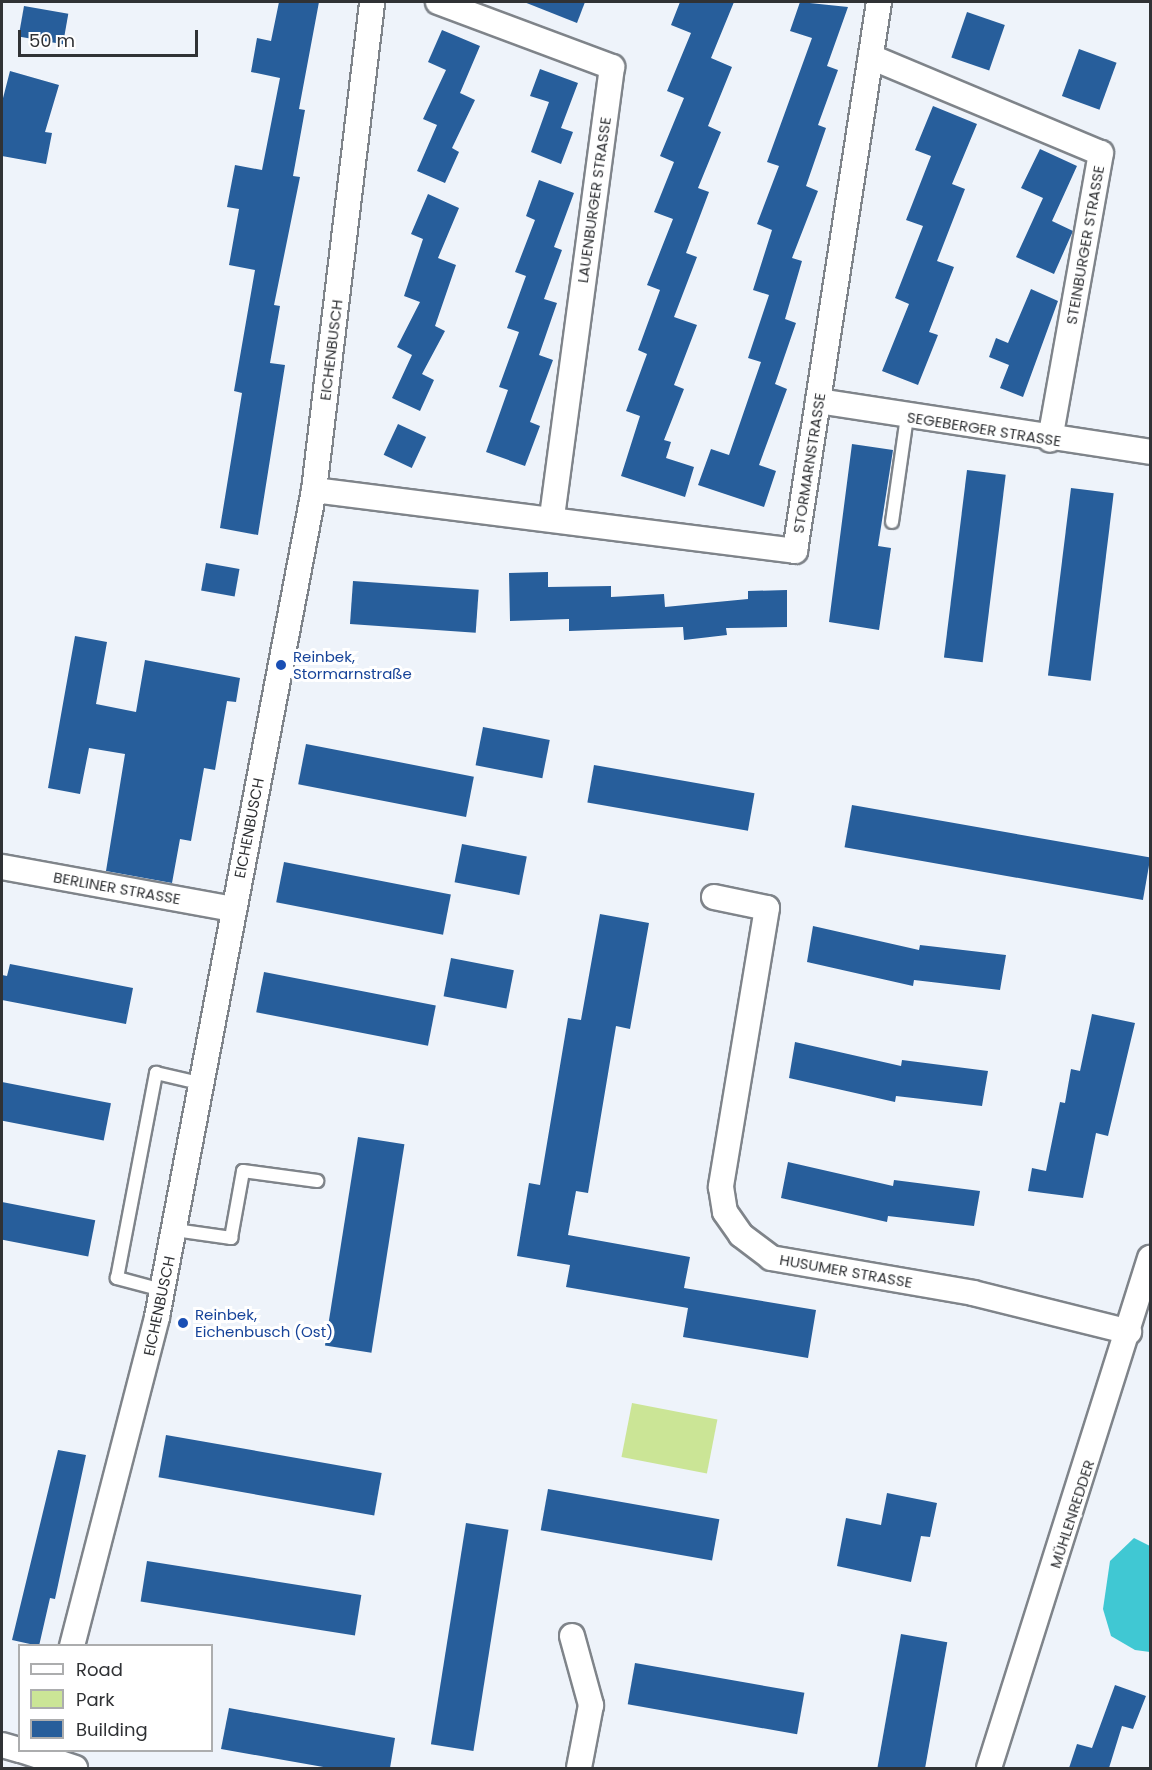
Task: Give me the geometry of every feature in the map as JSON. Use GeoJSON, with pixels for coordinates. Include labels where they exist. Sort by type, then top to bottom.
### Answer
{"type":"FeatureCollection","features":[{"type":"Feature","properties":{"kind":"street","name":"EICHENBUSCH"},"geometry":{"type":"LineString","coordinates":[[73,1644],[141,1391],[175,1230],[314,490],[372,2]]}},
{"type":"Feature","properties":{"kind":"street","name":"LAUENBURGER STRASSE"},"geometry":{"type":"LineString","coordinates":[[438,2],[612,67],[552,517]]}},
{"type":"Feature","properties":{"kind":"street","name":"STORMARNSTRASSE"},"geometry":{"type":"LineString","coordinates":[[314,490],[552,517],[795,551],[879,2]]}},
{"type":"Feature","properties":{"kind":"street","name":"STEINBURGER STRASSE"},"geometry":{"type":"LineString","coordinates":[[871,57],[1101,153],[1050,440]]}},
{"type":"Feature","properties":{"kind":"street","name":"SEGEBERGER STRASSE"},"geometry":{"type":"LineString","coordinates":[[818,401],[1050,440],[1150,452]]}},
{"type":"Feature","properties":{"kind":"street","name":"BERLINER STRASSE"},"geometry":{"type":"LineString","coordinates":[[2,867],[234,909]]}},
{"type":"Feature","properties":{"kind":"street","name":"HUSUMER STRASSE"},"geometry":{"type":"LineString","coordinates":[[714,897],[767,908],[721,1187],[725,1212],[741,1235],[771,1258],[973,1293],[1129,1332]]}},
{"type":"Feature","properties":{"kind":"street","name":"MÜHLENREDDER"},"geometry":{"type":"LineString","coordinates":[[989,1768],[1129,1332],[1150,1258]]}},
{"type":"Feature","properties":{"kind":"street"},"geometry":{"type":"LineString","coordinates":[[572,1636],[591,1705],[579,1768]]}},
{"type":"Feature","properties":{"kind":"street"},"geometry":{"type":"LineString","coordinates":[[2,1745],[18,1749]]}},
{"type":"Feature","properties":{"kind":"street"},"geometry":{"type":"LineString","coordinates":[[28,1752],[65,1761]]}},
{"type":"Feature","properties":{"kind":"lane"},"geometry":{"type":"LineString","coordinates":[[892,522],[907,416]]}},
{"type":"Feature","properties":{"kind":"lane"},"geometry":{"type":"LineString","coordinates":[[162,1290],[117,1278],[156,1073],[204,1084]]}},
{"type":"Feature","properties":{"kind":"lane"},"geometry":{"type":"LineString","coordinates":[[175,1230],[231,1238],[243,1171],[317,1181]]}},
{"type":"Feature","properties":{"kind":"green space"},"geometry":{"type":"Polygon","coordinates":[[[632,1403],[717,1420],[707,1474],[622,1457],[632,1403]]]}},
{"type":"Feature","properties":{"kind":"water"},"geometry":{"type":"Polygon","coordinates":[[[1134,1538],[1150,1546],[1150,1652],[1135,1650],[1111,1636],[1103,1609],[1110,1561],[1134,1538]]]}},
{"type":"Feature","properties":{"kind":"building"},"geometry":{"type":"Polygon","coordinates":[[[279,2],[319,2],[299,109],[305,110],[293,176],[300,177],[274,305],[280,306],[270,363],[285,365],[258,535],[220,528],[242,393],[234,391],[255,270],[229,265],[239,209],[227,207],[235,165],[262,170],[280,78],[251,72],[257,38],[271,41],[279,2]]]}},
{"type":"Feature","properties":{"kind":"building"},"geometry":{"type":"Polygon","coordinates":[[[524,2],[585,2],[577,23],[524,2]]]}},
{"type":"Feature","properties":{"kind":"building"},"geometry":{"type":"Polygon","coordinates":[[[680,2],[734,2],[711,58],[732,67],[708,126],[721,132],[698,188],[709,192],[686,253],[697,257],[674,317],[697,325],[674,385],[684,389],[664,440],[671,442],[666,458],[694,467],[685,497],[621,476],[640,416],[626,411],[647,354],[638,350],[660,290],[647,285],[673,219],[654,212],[674,162],[660,156],[684,98],[667,91],[691,33],[671,25],[680,2]]]}},
{"type":"Feature","properties":{"kind":"building"},"geometry":{"type":"Polygon","coordinates":[[[800,2],[848,7],[827,66],[838,70],[818,125],[826,128],[806,186],[818,191],[792,258],[802,261],[785,319],[796,323],[775,384],[787,389],[759,465],[776,471],[764,507],[698,485],[711,449],[729,455],[761,362],[748,358],[769,295],[753,290],[772,230],[757,224],[779,166],[767,162],[812,38],[790,31],[800,2]]]}},
{"type":"Feature","properties":{"kind":"building"},"geometry":{"type":"Polygon","coordinates":[[[24,6],[68,14],[63,44],[19,37],[24,6]]]}},
{"type":"Feature","properties":{"kind":"building"},"geometry":{"type":"Polygon","coordinates":[[[967,12],[1005,25],[989,70],[951,57],[967,12]]]}},
{"type":"Feature","properties":{"kind":"building"},"geometry":{"type":"Polygon","coordinates":[[[442,30],[480,46],[460,93],[475,100],[452,148],[459,152],[445,183],[417,171],[437,125],[423,119],[446,70],[428,62],[442,30]]]}},
{"type":"Feature","properties":{"kind":"building"},"geometry":{"type":"Polygon","coordinates":[[[1079,49],[1117,63],[1099,110],[1062,96],[1079,49]]]}},
{"type":"Feature","properties":{"kind":"building"},"geometry":{"type":"Polygon","coordinates":[[[540,69],[578,83],[561,128],[573,132],[561,164],[531,152],[549,102],[530,96],[540,69]]]}},
{"type":"Feature","properties":{"kind":"building"},"geometry":{"type":"Polygon","coordinates":[[[10,71],[59,85],[45,132],[52,133],[46,164],[2,156],[2,102],[10,71]]]}},
{"type":"Feature","properties":{"kind":"building"},"geometry":{"type":"Polygon","coordinates":[[[933,106],[977,124],[952,184],[965,189],[937,261],[954,267],[929,332],[938,335],[918,385],[882,371],[909,304],[895,298],[923,226],[906,220],[931,156],[915,150],[933,106]]]}},
{"type":"Feature","properties":{"kind":"building"},"geometry":{"type":"Polygon","coordinates":[[[1040,149],[1077,166],[1052,221],[1073,231],[1054,274],[1016,257],[1043,198],[1021,188],[1040,149]]]}},
{"type":"Feature","properties":{"kind":"building"},"geometry":{"type":"Polygon","coordinates":[[[539,180],[574,193],[554,247],[562,250],[544,299],[557,303],[539,355],[553,360],[530,422],[540,426],[525,466],[486,452],[508,390],[499,387],[519,332],[507,328],[526,276],[515,272],[535,220],[526,216],[539,180]]]}},
{"type":"Feature","properties":{"kind":"building"},"geometry":{"type":"Polygon","coordinates":[[[428,194],[459,208],[438,258],[456,265],[435,326],[445,331],[422,374],[434,380],[420,411],[392,398],[412,355],[397,347],[420,302],[404,296],[423,239],[411,234],[428,194]]]}},
{"type":"Feature","properties":{"kind":"building"},"geometry":{"type":"Polygon","coordinates":[[[1031,289],[1058,301],[1023,397],[1000,388],[1009,365],[989,357],[996,338],[1008,343],[1031,289]]]}},
{"type":"Feature","properties":{"kind":"building"},"geometry":{"type":"Polygon","coordinates":[[[398,424],[426,437],[412,468],[384,455],[398,424]]]}},
{"type":"Feature","properties":{"kind":"building"},"geometry":{"type":"Polygon","coordinates":[[[852,444],[893,450],[878,546],[891,548],[879,630],[829,622],[852,444]]]}},
{"type":"Feature","properties":{"kind":"building"},"geometry":{"type":"Polygon","coordinates":[[[967,470],[1006,475],[983,662],[944,658],[967,470]]]}},
{"type":"Feature","properties":{"kind":"building"},"geometry":{"type":"Polygon","coordinates":[[[1071,488],[1114,493],[1091,681],[1048,676],[1071,488]]]}},
{"type":"Feature","properties":{"kind":"building"},"geometry":{"type":"Polygon","coordinates":[[[206,563],[239,569],[235,596],[201,591],[206,563]]]}},
{"type":"Feature","properties":{"kind":"building"},"geometry":{"type":"Polygon","coordinates":[[[548,572],[548,587],[611,586],[611,597],[664,594],[665,607],[748,599],[748,591],[787,590],[787,627],[726,628],[727,635],[684,640],[683,627],[569,631],[569,619],[510,621],[509,573],[548,572]]]}},
{"type":"Feature","properties":{"kind":"building"},"geometry":{"type":"Polygon","coordinates":[[[353,581],[479,590],[476,633],[350,624],[353,581]]]}},
{"type":"Feature","properties":{"kind":"building"},"geometry":{"type":"Polygon","coordinates":[[[75,636],[107,642],[96,704],[136,712],[145,660],[240,678],[236,702],[227,701],[215,770],[204,768],[191,841],[180,839],[172,883],[106,871],[125,754],[89,748],[80,794],[48,788],[75,636]]]}},
{"type":"Feature","properties":{"kind":"building"},"geometry":{"type":"Polygon","coordinates":[[[483,727],[550,740],[542,778],[476,765],[483,727]]]}},
{"type":"Feature","properties":{"kind":"building"},"geometry":{"type":"Polygon","coordinates":[[[306,744],[474,777],[466,817],[298,784],[306,744]]]}},
{"type":"Feature","properties":{"kind":"building"},"geometry":{"type":"Polygon","coordinates":[[[594,765],[755,793],[748,831],[587,802],[594,765]]]}},
{"type":"Feature","properties":{"kind":"building"},"geometry":{"type":"Polygon","coordinates":[[[852,805],[1150,858],[1143,900],[845,847],[852,805]]]}},
{"type":"Feature","properties":{"kind":"building"},"geometry":{"type":"Polygon","coordinates":[[[462,844],[527,857],[519,895],[455,882],[462,844]]]}},
{"type":"Feature","properties":{"kind":"building"},"geometry":{"type":"Polygon","coordinates":[[[284,862],[451,894],[443,935],[276,902],[284,862]]]}},
{"type":"Feature","properties":{"kind":"building"},"geometry":{"type":"Polygon","coordinates":[[[600,914],[649,923],[630,1029],[616,1026],[588,1193],[576,1191],[568,1235],[690,1257],[684,1288],[816,1310],[808,1358],[683,1337],[688,1308],[566,1287],[570,1265],[517,1256],[529,1183],[540,1185],[568,1018],[581,1020],[600,914]]]}},
{"type":"Feature","properties":{"kind":"building"},"geometry":{"type":"Polygon","coordinates":[[[813,926],[919,950],[920,945],[1006,955],[1000,990],[914,980],[913,986],[807,962],[813,926]]]}},
{"type":"Feature","properties":{"kind":"building"},"geometry":{"type":"Polygon","coordinates":[[[451,958],[514,970],[506,1008],[444,996],[451,958]]]}},
{"type":"Feature","properties":{"kind":"building"},"geometry":{"type":"Polygon","coordinates":[[[10,964],[133,988],[126,1024],[2,1000],[2,975],[7,976],[10,964]]]}},
{"type":"Feature","properties":{"kind":"building"},"geometry":{"type":"Polygon","coordinates":[[[264,972],[436,1005],[428,1046],[256,1012],[264,972]]]}},
{"type":"Feature","properties":{"kind":"building"},"geometry":{"type":"Polygon","coordinates":[[[1092,1014],[1135,1023],[1108,1136],[1096,1133],[1083,1198],[1028,1191],[1032,1168],[1046,1171],[1060,1102],[1065,1103],[1071,1069],[1080,1071],[1092,1014]]]}},
{"type":"Feature","properties":{"kind":"building"},"geometry":{"type":"Polygon","coordinates":[[[795,1042],[901,1066],[902,1060],[988,1071],[982,1106],[896,1096],[895,1102],[789,1078],[795,1042]]]}},
{"type":"Feature","properties":{"kind":"building"},"geometry":{"type":"Polygon","coordinates":[[[2,1082],[111,1103],[104,1140],[2,1121],[2,1082]]]}},
{"type":"Feature","properties":{"kind":"building"},"geometry":{"type":"Polygon","coordinates":[[[358,1137],[404,1144],[371,1353],[325,1345],[358,1137]]]}},
{"type":"Feature","properties":{"kind":"building"},"geometry":{"type":"Polygon","coordinates":[[[788,1162],[893,1186],[894,1180],[980,1191],[974,1226],[888,1216],[887,1222],[781,1198],[788,1162]]]}},
{"type":"Feature","properties":{"kind":"building"},"geometry":{"type":"Polygon","coordinates":[[[2,1202],[95,1220],[88,1256],[2,1240],[2,1202]]]}},
{"type":"Feature","properties":{"kind":"building"},"geometry":{"type":"Polygon","coordinates":[[[166,1435],[382,1473],[374,1515],[159,1477],[166,1435]]]}},
{"type":"Feature","properties":{"kind":"building"},"geometry":{"type":"Polygon","coordinates":[[[58,1450],[86,1455],[55,1599],[50,1598],[39,1644],[12,1640],[58,1450]]]}},
{"type":"Feature","properties":{"kind":"building"},"geometry":{"type":"Polygon","coordinates":[[[548,1489],[719,1519],[712,1561],[541,1530],[548,1489]]]}},
{"type":"Feature","properties":{"kind":"building"},"geometry":{"type":"Polygon","coordinates":[[[887,1493],[937,1503],[930,1537],[921,1536],[911,1582],[837,1566],[846,1518],[881,1525],[887,1493]]]}},
{"type":"Feature","properties":{"kind":"building"},"geometry":{"type":"Polygon","coordinates":[[[466,1523],[508,1530],[473,1751],[431,1744],[466,1523]]]}},
{"type":"Feature","properties":{"kind":"building"},"geometry":{"type":"Polygon","coordinates":[[[147,1561],[361,1595],[355,1635],[141,1601],[147,1561]]]}},
{"type":"Feature","properties":{"kind":"building"},"geometry":{"type":"Polygon","coordinates":[[[901,1634],[947,1642],[925,1768],[877,1768],[901,1634]]]}},
{"type":"Feature","properties":{"kind":"building"},"geometry":{"type":"Polygon","coordinates":[[[635,1663],[804,1693],[797,1734],[628,1704],[635,1663]]]}},
{"type":"Feature","properties":{"kind":"building"},"geometry":{"type":"Polygon","coordinates":[[[1115,1685],[1146,1696],[1133,1729],[1122,1726],[1109,1768],[1069,1768],[1077,1744],[1092,1748],[1115,1685]]]}},
{"type":"Feature","properties":{"kind":"building"},"geometry":{"type":"Polygon","coordinates":[[[229,1708],[395,1738],[390,1768],[329,1768],[221,1749],[229,1708]]]}},
{"type":"Feature","properties":{"kind":"place","name":"Reinbek, Stormarnstraße"},"geometry":{"type":"Point","coordinates":[281,665]}},
{"type":"Feature","properties":{"kind":"place","name":"Reinbek, Eichenbusch (Ost)"},"geometry":{"type":"Point","coordinates":[183,1323]}}]}
